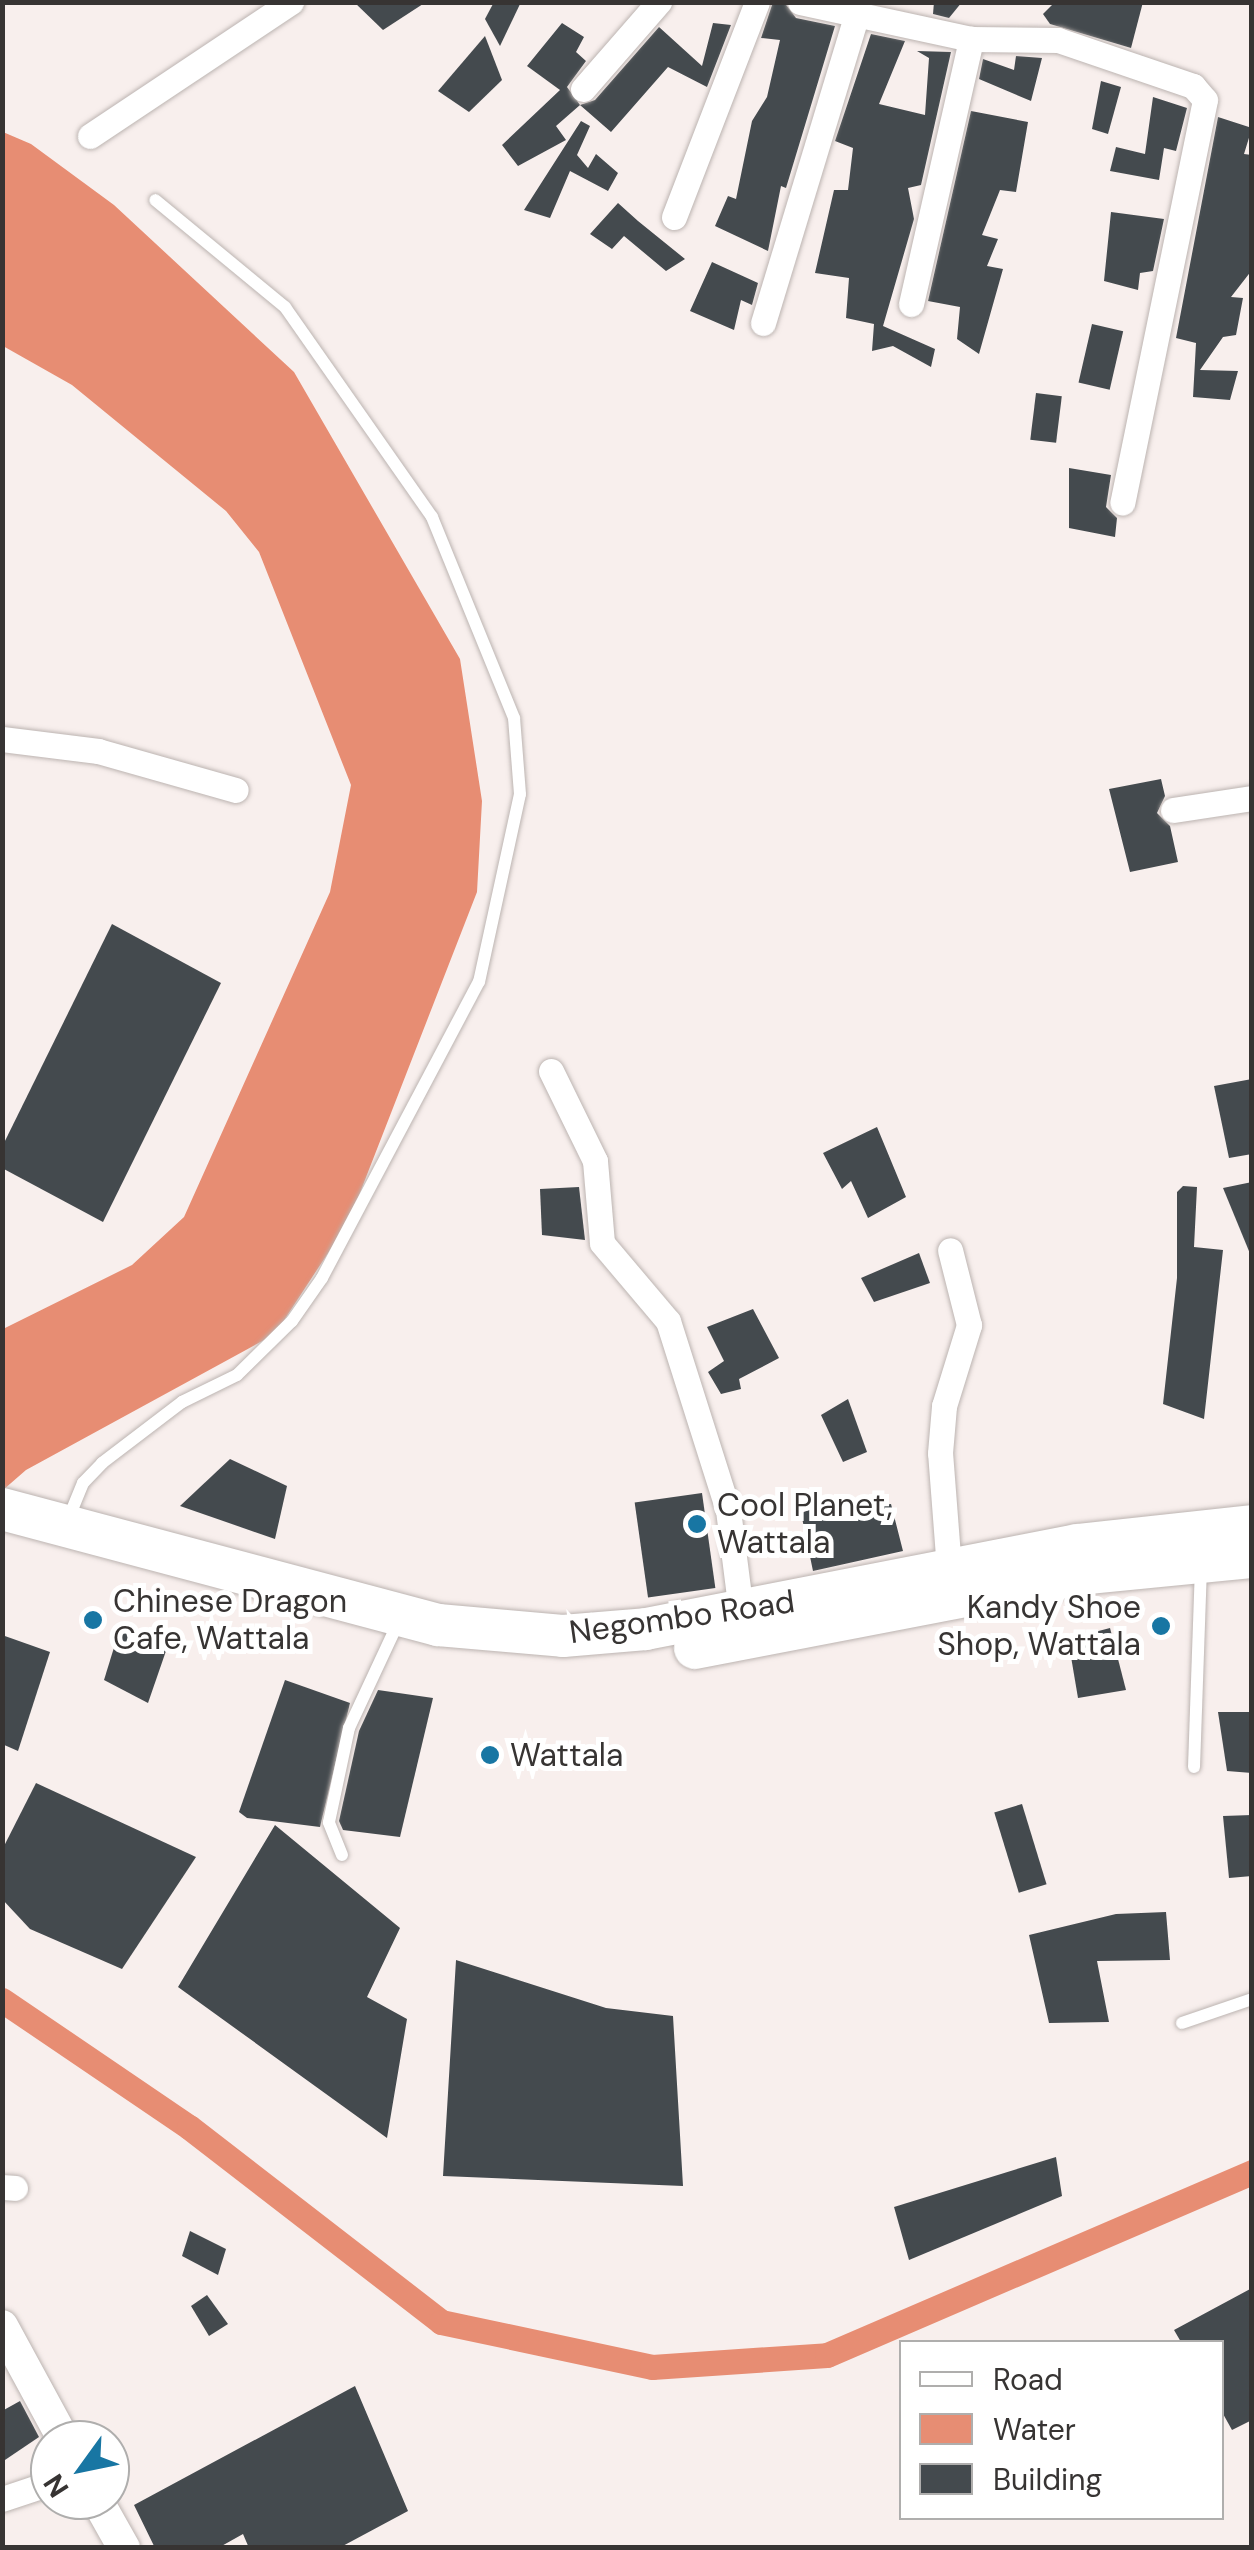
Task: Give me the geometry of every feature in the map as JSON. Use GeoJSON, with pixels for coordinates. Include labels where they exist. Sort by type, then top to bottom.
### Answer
{"type":"FeatureCollection","features":[{"type":"Feature","properties":{"kind":"highway","name":"Negombo Road"},"geometry":{"type":"LineString","coordinates":[[2,1509],[66,1524],[396,1630]]}},
{"type":"Feature","properties":{"kind":"highway","name":"Negombo Road"},"geometry":{"type":"LineString","coordinates":[[2,1539],[535,1664],[602,1662],[949,1569],[1077,1545],[1252,1526]]}},
{"type":"Feature","properties":{"kind":"highway","name":"Negombo Road"},"geometry":{"type":"LineString","coordinates":[[744,1626],[1078,1574],[1252,1557]]}},
{"type":"Feature","properties":{"kind":"street"},"geometry":{"type":"LineString","coordinates":[[90,136],[291,2]]}},
{"type":"Feature","properties":{"kind":"street"},"geometry":{"type":"LineString","coordinates":[[582,89],[659,2]]}},
{"type":"Feature","properties":{"kind":"street"},"geometry":{"type":"LineString","coordinates":[[674,216],[756,2]]}},
{"type":"Feature","properties":{"kind":"street"},"geometry":{"type":"LineString","coordinates":[[800,2],[856,17],[972,38],[1058,40],[1194,86],[1205,100],[1122,503]]}},
{"type":"Feature","properties":{"kind":"street"},"geometry":{"type":"LineString","coordinates":[[763,323],[856,17]]}},
{"type":"Feature","properties":{"kind":"street"},"geometry":{"type":"LineString","coordinates":[[911,304],[972,38]]}},
{"type":"Feature","properties":{"kind":"street"},"geometry":{"type":"LineString","coordinates":[[2,739],[98,750],[236,790]]}},
{"type":"Feature","properties":{"kind":"street"},"geometry":{"type":"LineString","coordinates":[[1173,810],[1252,798]]}},
{"type":"Feature","properties":{"kind":"street"},"geometry":{"type":"LineString","coordinates":[[551,1070],[595,1161],[602,1243],[668,1321],[728,1510],[744,1626]]}},
{"type":"Feature","properties":{"kind":"street"},"geometry":{"type":"LineString","coordinates":[[949,1569],[942,1437],[969,1324],[950,1250]]}},
{"type":"Feature","properties":{"kind":"street"},"geometry":{"type":"LineString","coordinates":[[2,2326],[53,2420]]}},
{"type":"Feature","properties":{"kind":"street"},"geometry":{"type":"LineString","coordinates":[[2,2499],[30,2490]]}},
{"type":"Feature","properties":{"kind":"street"},"geometry":{"type":"LineString","coordinates":[[108,2520],[124,2548]]}},
{"type":"Feature","properties":{"kind":"lane"},"geometry":{"type":"LineString","coordinates":[[66,1524],[83,1483],[102,1463],[182,1402],[237,1375],[292,1320],[322,1278],[479,982],[520,794],[514,718],[432,516],[285,307],[155,200]]}},
{"type":"Feature","properties":{"kind":"lane"},"geometry":{"type":"LineString","coordinates":[[1194,1768],[1201,1563]]}},
{"type":"Feature","properties":{"kind":"lane"},"geometry":{"type":"LineString","coordinates":[[342,1855],[329,1822],[349,1728],[396,1630]]}},
{"type":"Feature","properties":{"kind":"lane"},"geometry":{"type":"LineString","coordinates":[[1182,2023],[1252,1999]]}},
{"type":"Feature","properties":{"kind":"water"},"geometry":{"type":"Polygon","coordinates":[[[3,132],[31,144],[114,205],[294,372],[460,659],[482,801],[477,892],[349,1221],[275,1334],[26,1470],[3,1490],[3,1329],[132,1265],[184,1217],[330,892],[351,785],[259,552],[226,511],[72,385],[3,346],[3,132]]]}},
{"type":"Feature","properties":{"kind":"building"},"geometry":{"type":"Polygon","coordinates":[[[354,2],[426,2],[383,30],[354,2]]]}},
{"type":"Feature","properties":{"kind":"building"},"geometry":{"type":"Polygon","coordinates":[[[494,2],[521,2],[500,46],[485,19],[494,2]]]}},
{"type":"Feature","properties":{"kind":"building"},"geometry":{"type":"Polygon","coordinates":[[[773,2],[784,2],[796,18],[835,26],[786,188],[781,186],[768,251],[715,226],[728,196],[736,199],[752,121],[767,97],[780,40],[761,38],[773,2]]]}},
{"type":"Feature","properties":{"kind":"building"},"geometry":{"type":"Polygon","coordinates":[[[934,2],[962,2],[949,18],[933,14],[934,2]]]}},
{"type":"Feature","properties":{"kind":"building"},"geometry":{"type":"Polygon","coordinates":[[[1055,2],[1143,2],[1131,48],[1050,24],[1043,14],[1055,2]]]}},
{"type":"Feature","properties":{"kind":"building"},"geometry":{"type":"Polygon","coordinates":[[[562,23],[584,37],[576,52],[586,61],[567,87],[580,105],[556,126],[566,140],[518,166],[502,145],[560,90],[527,66],[562,23]]]}},
{"type":"Feature","properties":{"kind":"building"},"geometry":{"type":"Polygon","coordinates":[[[713,23],[731,25],[707,87],[668,67],[611,132],[580,105],[595,100],[659,27],[702,66],[713,23]]]}},
{"type":"Feature","properties":{"kind":"building"},"geometry":{"type":"Polygon","coordinates":[[[871,34],[905,41],[879,104],[925,115],[929,58],[917,51],[951,52],[921,185],[908,188],[914,219],[883,326],[935,349],[931,367],[893,346],[872,351],[874,324],[846,318],[849,278],[815,273],[834,190],[848,190],[853,148],[835,141],[871,34]]]}},
{"type":"Feature","properties":{"kind":"building"},"geometry":{"type":"Polygon","coordinates":[[[485,36],[502,80],[469,112],[438,91],[485,36]]]}},
{"type":"Feature","properties":{"kind":"building"},"geometry":{"type":"Polygon","coordinates":[[[1016,56],[1042,58],[1031,101],[979,79],[983,59],[1014,70],[1016,56]]]}},
{"type":"Feature","properties":{"kind":"building"},"geometry":{"type":"Polygon","coordinates":[[[1101,81],[1121,87],[1108,134],[1092,129],[1101,81]]]}},
{"type":"Feature","properties":{"kind":"building"},"geometry":{"type":"Polygon","coordinates":[[[1153,97],[1187,108],[1176,151],[1164,148],[1159,180],[1110,171],[1116,147],[1145,154],[1153,97]]]}},
{"type":"Feature","properties":{"kind":"building"},"geometry":{"type":"Polygon","coordinates":[[[971,111],[1028,122],[1016,192],[1000,190],[982,235],[998,239],[987,266],[1003,269],[979,354],[957,339],[960,307],[928,301],[971,111]]]}},
{"type":"Feature","properties":{"kind":"building"},"geometry":{"type":"Polygon","coordinates":[[[1218,117],[1252,128],[1244,154],[1252,155],[1252,270],[1231,297],[1243,298],[1236,335],[1223,337],[1200,370],[1238,371],[1230,400],[1193,397],[1196,343],[1176,338],[1218,117]]]}},
{"type":"Feature","properties":{"kind":"building"},"geometry":{"type":"Polygon","coordinates":[[[581,121],[590,126],[577,155],[588,168],[596,154],[618,173],[608,191],[570,171],[550,218],[524,210],[581,121]]]}},
{"type":"Feature","properties":{"kind":"building"},"geometry":{"type":"Polygon","coordinates":[[[618,203],[685,259],[666,271],[624,236],[612,249],[590,234],[618,203]]]}},
{"type":"Feature","properties":{"kind":"building"},"geometry":{"type":"Polygon","coordinates":[[[1111,212],[1164,219],[1153,271],[1140,273],[1138,290],[1104,281],[1111,212]]]}},
{"type":"Feature","properties":{"kind":"building"},"geometry":{"type":"Polygon","coordinates":[[[712,262],[758,283],[752,305],[741,300],[734,330],[690,311],[712,262]]]}},
{"type":"Feature","properties":{"kind":"building"},"geometry":{"type":"Polygon","coordinates":[[[1092,324],[1123,331],[1110,390],[1079,382],[1092,324]]]}},
{"type":"Feature","properties":{"kind":"building"},"geometry":{"type":"Polygon","coordinates":[[[1036,393],[1062,396],[1056,443],[1030,440],[1036,393]]]}},
{"type":"Feature","properties":{"kind":"building"},"geometry":{"type":"Polygon","coordinates":[[[1069,468],[1111,475],[1106,507],[1117,518],[1115,537],[1069,528],[1069,468]]]}},
{"type":"Feature","properties":{"kind":"building"},"geometry":{"type":"Polygon","coordinates":[[[1161,779],[1165,796],[1157,813],[1170,826],[1178,862],[1130,872],[1109,789],[1161,779]]]}},
{"type":"Feature","properties":{"kind":"building"},"geometry":{"type":"Polygon","coordinates":[[[112,924],[221,983],[103,1222],[2,1168],[2,1147],[112,924]]]}},
{"type":"Feature","properties":{"kind":"building"},"geometry":{"type":"Polygon","coordinates":[[[1252,1079],[1252,1154],[1229,1158],[1214,1086],[1252,1079]]]}},
{"type":"Feature","properties":{"kind":"building"},"geometry":{"type":"Polygon","coordinates":[[[877,1127],[906,1197],[868,1218],[851,1181],[842,1189],[823,1153],[877,1127]]]}},
{"type":"Feature","properties":{"kind":"building"},"geometry":{"type":"Polygon","coordinates":[[[1252,1182],[1252,1256],[1251,1256],[1223,1188],[1252,1182]]]}},
{"type":"Feature","properties":{"kind":"building"},"geometry":{"type":"Polygon","coordinates":[[[1183,1186],[1197,1187],[1194,1247],[1223,1250],[1204,1419],[1163,1404],[1177,1278],[1177,1192],[1183,1186]]]}},
{"type":"Feature","properties":{"kind":"building"},"geometry":{"type":"Polygon","coordinates":[[[579,1187],[585,1240],[542,1235],[540,1189],[579,1187]]]}},
{"type":"Feature","properties":{"kind":"building"},"geometry":{"type":"Polygon","coordinates":[[[919,1253],[930,1283],[874,1302],[861,1278],[919,1253]]]}},
{"type":"Feature","properties":{"kind":"building"},"geometry":{"type":"Polygon","coordinates":[[[753,1309],[779,1358],[739,1379],[741,1389],[721,1394],[708,1372],[724,1361],[707,1327],[753,1309]]]}},
{"type":"Feature","properties":{"kind":"building"},"geometry":{"type":"Polygon","coordinates":[[[848,1399],[867,1452],[843,1462],[821,1415],[848,1399]]]}},
{"type":"Feature","properties":{"kind":"building"},"geometry":{"type":"Polygon","coordinates":[[[230,1459],[287,1486],[275,1539],[180,1506],[230,1459]]]}},
{"type":"Feature","properties":{"kind":"building"},"geometry":{"type":"Polygon","coordinates":[[[702,1493],[715,1588],[648,1598],[635,1502],[702,1493]]]}},
{"type":"Feature","properties":{"kind":"building"},"geometry":{"type":"Polygon","coordinates":[[[848,1496],[855,1508],[891,1504],[903,1551],[813,1571],[801,1513],[848,1496]]]}},
{"type":"Feature","properties":{"kind":"building"},"geometry":{"type":"Polygon","coordinates":[[[120,1628],[167,1648],[148,1703],[104,1680],[120,1628]]]}},
{"type":"Feature","properties":{"kind":"building"},"geometry":{"type":"Polygon","coordinates":[[[1110,1628],[1126,1690],[1078,1698],[1068,1639],[1110,1628]]]}},
{"type":"Feature","properties":{"kind":"building"},"geometry":{"type":"Polygon","coordinates":[[[2,1635],[50,1652],[18,1751],[2,1744],[2,1635]]]}},
{"type":"Feature","properties":{"kind":"building"},"geometry":{"type":"Polygon","coordinates":[[[285,1680],[350,1703],[320,1827],[247,1818],[239,1812],[285,1680]]]}},
{"type":"Feature","properties":{"kind":"building"},"geometry":{"type":"Polygon","coordinates":[[[378,1690],[433,1698],[400,1837],[343,1830],[339,1821],[359,1731],[378,1690]]]}},
{"type":"Feature","properties":{"kind":"building"},"geometry":{"type":"Polygon","coordinates":[[[1218,1712],[1252,1712],[1252,1773],[1227,1771],[1218,1712]]]}},
{"type":"Feature","properties":{"kind":"building"},"geometry":{"type":"Polygon","coordinates":[[[36,1783],[196,1857],[122,1969],[30,1929],[2,1899],[2,1850],[36,1783]]]}},
{"type":"Feature","properties":{"kind":"building"},"geometry":{"type":"Polygon","coordinates":[[[1022,1804],[1047,1884],[1019,1893],[994,1812],[1022,1804]]]}},
{"type":"Feature","properties":{"kind":"building"},"geometry":{"type":"Polygon","coordinates":[[[1252,1815],[1252,1876],[1229,1878],[1223,1816],[1252,1815]]]}},
{"type":"Feature","properties":{"kind":"building"},"geometry":{"type":"Polygon","coordinates":[[[275,1825],[400,1928],[367,1997],[407,2019],[387,2138],[178,1987],[275,1825]]]}},
{"type":"Feature","properties":{"kind":"building"},"geometry":{"type":"Polygon","coordinates":[[[1166,1912],[1170,1960],[1097,1961],[1109,2022],[1049,2023],[1029,1935],[1116,1914],[1166,1912]]]}},
{"type":"Feature","properties":{"kind":"building"},"geometry":{"type":"Polygon","coordinates":[[[456,1960],[606,2008],[673,2016],[683,2186],[443,2176],[456,1960]]]}},
{"type":"Feature","properties":{"kind":"building"},"geometry":{"type":"Polygon","coordinates":[[[1056,2157],[1062,2196],[909,2260],[894,2207],[1056,2157]]]}},
{"type":"Feature","properties":{"kind":"building"},"geometry":{"type":"Polygon","coordinates":[[[190,2231],[226,2249],[218,2275],[182,2256],[190,2231]]]}},
{"type":"Feature","properties":{"kind":"building"},"geometry":{"type":"Polygon","coordinates":[[[1252,2288],[1252,2420],[1232,2430],[1224,2416],[1224,2340],[1180,2340],[1174,2330],[1252,2288]]]}},
{"type":"Feature","properties":{"kind":"building"},"geometry":{"type":"Polygon","coordinates":[[[207,2295],[228,2324],[209,2336],[191,2306],[207,2295]]]}},
{"type":"Feature","properties":{"kind":"building"},"geometry":{"type":"Polygon","coordinates":[[[355,2386],[408,2511],[339,2548],[249,2548],[243,2534],[218,2548],[155,2548],[134,2505],[355,2386]]]}},
{"type":"Feature","properties":{"kind":"building"},"geometry":{"type":"Polygon","coordinates":[[[20,2401],[30,2420],[30,2443],[2,2462],[2,2411],[20,2401]]]}},
{"type":"Feature","properties":{"kind":"waterway"},"geometry":{"type":"LineString","coordinates":[[2,2000],[189,2127],[441,2322],[652,2367],[827,2355],[1252,2172]]}},
{"type":"Feature","properties":{"kind":"place","name":"Cool Planet, Wattala"},"geometry":{"type":"Point","coordinates":[697,1524]}},
{"type":"Feature","properties":{"kind":"place","name":"Chinese Dragon Cafe, Wattala"},"geometry":{"type":"Point","coordinates":[93,1620]}},
{"type":"Feature","properties":{"kind":"place","name":"Kandy Shoe Shop, Wattala"},"geometry":{"type":"Point","coordinates":[1161,1626]}},
{"type":"Feature","properties":{"kind":"place","name":"Wattala"},"geometry":{"type":"Point","coordinates":[490,1755]}}]}
